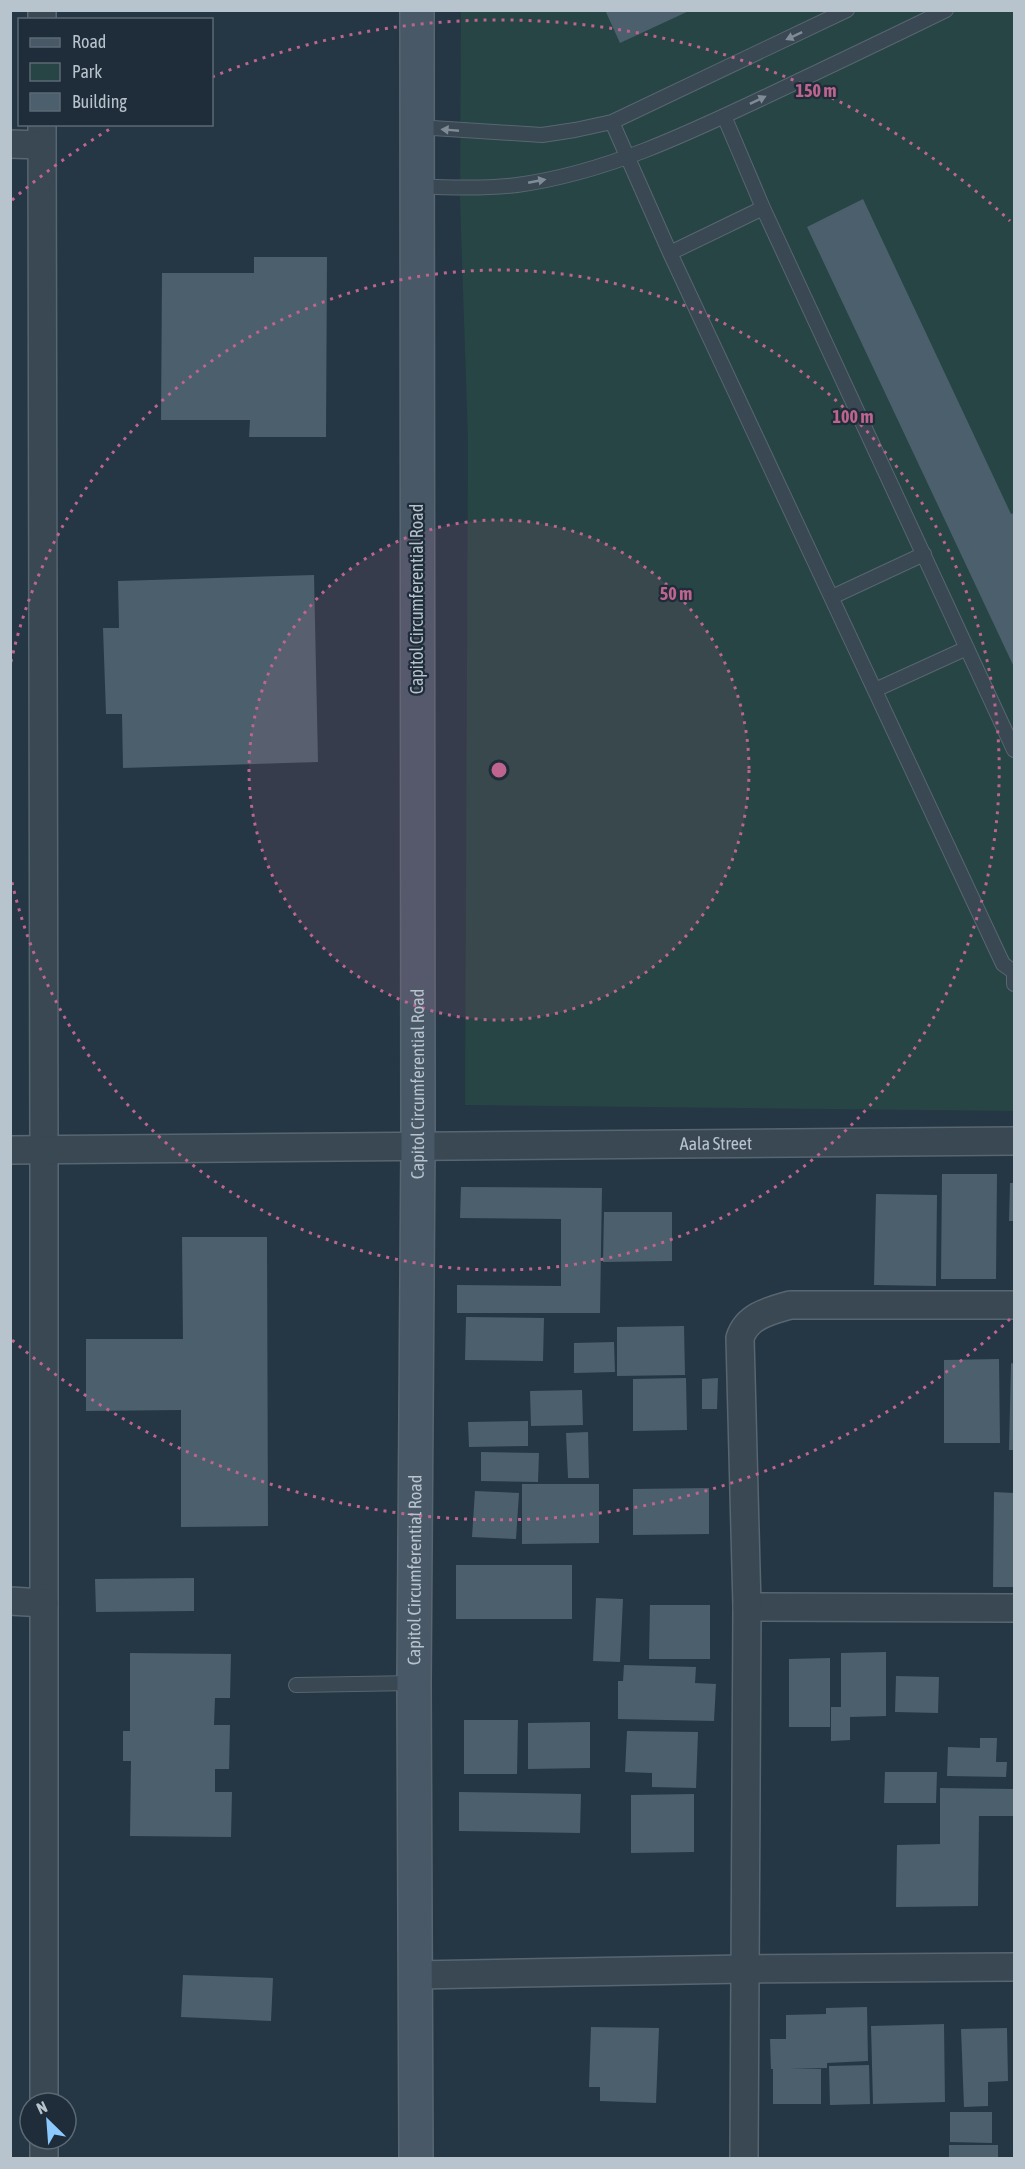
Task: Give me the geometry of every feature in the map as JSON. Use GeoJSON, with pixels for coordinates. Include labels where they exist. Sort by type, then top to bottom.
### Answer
{"type":"FeatureCollection","features":[{"type":"Feature","properties":{"kind":"main road","name":"Capitol Circumferential Road"},"geometry":{"type":"LineString","coordinates":[[416,2158],[414,1683],[418,1145],[417,10]]}},
{"type":"Feature","properties":{"kind":"street"},"geometry":{"type":"LineString","coordinates":[[10,144],[41,135],[44,2091]]}},
{"type":"Feature","properties":{"kind":"street","name":"Aala Street"},"geometry":{"type":"LineString","coordinates":[[10,1150],[1014,1141]]}},
{"type":"Feature","properties":{"kind":"street"},"geometry":{"type":"LineString","coordinates":[[744,2158],[747,1607],[740,1338],[743,1328],[754,1318],[790,1305],[1014,1305]]}},
{"type":"Feature","properties":{"kind":"street"},"geometry":{"type":"LineString","coordinates":[[10,1601],[44,1604]]}},
{"type":"Feature","properties":{"kind":"street"},"geometry":{"type":"LineString","coordinates":[[747,1607],[1014,1608]]}},
{"type":"Feature","properties":{"kind":"street"},"geometry":{"type":"LineString","coordinates":[[416,1975],[1014,1967]]}},
{"type":"Feature","properties":{"kind":"lane"},"geometry":{"type":"LineString","coordinates":[[417,127],[542,135],[612,122],[847,10]]}},
{"type":"Feature","properties":{"kind":"lane"},"geometry":{"type":"LineString","coordinates":[[417,186],[479,189],[519,184],[628,158],[724,116],[946,10]]}},
{"type":"Feature","properties":{"kind":"lane"},"geometry":{"type":"LineString","coordinates":[[724,116],[763,208],[1014,750]]}},
{"type":"Feature","properties":{"kind":"lane"},"geometry":{"type":"LineString","coordinates":[[612,122],[670,253],[1003,964],[1014,976]]}},
{"type":"Feature","properties":{"kind":"lane"},"geometry":{"type":"LineString","coordinates":[[670,253],[763,208]]}},
{"type":"Feature","properties":{"kind":"lane"},"geometry":{"type":"LineString","coordinates":[[832,597],[924,554]]}},
{"type":"Feature","properties":{"kind":"lane"},"geometry":{"type":"LineString","coordinates":[[875,690],[967,648]]}},
{"type":"Feature","properties":{"kind":"lane"},"geometry":{"type":"LineString","coordinates":[[296,1685],[414,1683]]}},
{"type":"Feature","properties":{"kind":"green space"},"geometry":{"type":"Polygon","coordinates":[[[461,11],[1014,11],[1014,1111],[465,1105],[468,441],[460,199],[461,11]]]}},
{"type":"Feature","properties":{"kind":"building"},"geometry":{"type":"Polygon","coordinates":[[[605,10],[691,10],[620,43],[605,10]]]}},
{"type":"Feature","properties":{"kind":"building"},"geometry":{"type":"Polygon","coordinates":[[[863,199],[1011,514],[1014,513],[1014,667],[807,227],[863,199]]]}},
{"type":"Feature","properties":{"kind":"building"},"geometry":{"type":"Polygon","coordinates":[[[254,257],[327,257],[326,437],[249,437],[250,420],[161,420],[162,273],[254,273],[254,257]]]}},
{"type":"Feature","properties":{"kind":"building"},"geometry":{"type":"Polygon","coordinates":[[[314,575],[318,762],[123,768],[122,714],[106,714],[103,628],[119,628],[118,581],[314,575]]]}},
{"type":"Feature","properties":{"kind":"building"},"geometry":{"type":"Polygon","coordinates":[[[942,1174],[997,1174],[996,1279],[941,1279],[942,1174]]]}},
{"type":"Feature","properties":{"kind":"building"},"geometry":{"type":"Polygon","coordinates":[[[1010,1183],[1014,1183],[1014,1221],[1009,1221],[1010,1183]]]}},
{"type":"Feature","properties":{"kind":"building"},"geometry":{"type":"Polygon","coordinates":[[[461,1187],[602,1188],[600,1313],[457,1313],[457,1285],[561,1286],[561,1219],[460,1218],[461,1187]]]}},
{"type":"Feature","properties":{"kind":"building"},"geometry":{"type":"Polygon","coordinates":[[[876,1194],[937,1195],[936,1286],[874,1285],[876,1194]]]}},
{"type":"Feature","properties":{"kind":"building"},"geometry":{"type":"Polygon","coordinates":[[[604,1212],[672,1212],[672,1261],[603,1262],[604,1212]]]}},
{"type":"Feature","properties":{"kind":"building"},"geometry":{"type":"Polygon","coordinates":[[[182,1237],[267,1237],[268,1526],[181,1527],[181,1410],[86,1411],[86,1339],[183,1339],[182,1237]]]}},
{"type":"Feature","properties":{"kind":"building"},"geometry":{"type":"Polygon","coordinates":[[[466,1317],[544,1318],[543,1361],[465,1360],[466,1317]]]}},
{"type":"Feature","properties":{"kind":"building"},"geometry":{"type":"Polygon","coordinates":[[[684,1326],[685,1375],[617,1376],[617,1327],[684,1326]]]}},
{"type":"Feature","properties":{"kind":"building"},"geometry":{"type":"Polygon","coordinates":[[[614,1342],[615,1372],[574,1373],[574,1343],[614,1342]]]}},
{"type":"Feature","properties":{"kind":"building"},"geometry":{"type":"Polygon","coordinates":[[[999,1359],[1000,1443],[944,1443],[944,1360],[999,1359]]]}},
{"type":"Feature","properties":{"kind":"building"},"geometry":{"type":"Polygon","coordinates":[[[1011,1363],[1014,1364],[1014,1450],[1009,1450],[1011,1363]]]}},
{"type":"Feature","properties":{"kind":"building"},"geometry":{"type":"Polygon","coordinates":[[[686,1378],[687,1430],[633,1431],[633,1379],[686,1378]]]}},
{"type":"Feature","properties":{"kind":"building"},"geometry":{"type":"Polygon","coordinates":[[[718,1378],[717,1409],[702,1409],[702,1379],[718,1378]]]}},
{"type":"Feature","properties":{"kind":"building"},"geometry":{"type":"Polygon","coordinates":[[[582,1390],[583,1425],[531,1426],[530,1391],[582,1390]]]}},
{"type":"Feature","properties":{"kind":"building"},"geometry":{"type":"Polygon","coordinates":[[[528,1421],[528,1446],[469,1447],[468,1422],[528,1421]]]}},
{"type":"Feature","properties":{"kind":"building"},"geometry":{"type":"Polygon","coordinates":[[[588,1432],[589,1478],[568,1478],[566,1433],[588,1432]]]}},
{"type":"Feature","properties":{"kind":"building"},"geometry":{"type":"Polygon","coordinates":[[[481,1452],[539,1453],[538,1482],[481,1481],[481,1452]]]}},
{"type":"Feature","properties":{"kind":"building"},"geometry":{"type":"Polygon","coordinates":[[[522,1484],[599,1484],[599,1543],[522,1544],[522,1484]]]}},
{"type":"Feature","properties":{"kind":"building"},"geometry":{"type":"Polygon","coordinates":[[[709,1488],[709,1534],[633,1535],[633,1489],[709,1488]]]}},
{"type":"Feature","properties":{"kind":"building"},"geometry":{"type":"Polygon","coordinates":[[[475,1491],[519,1493],[516,1539],[472,1537],[475,1491]]]}},
{"type":"Feature","properties":{"kind":"building"},"geometry":{"type":"Polygon","coordinates":[[[994,1492],[1014,1493],[1014,1587],[993,1587],[994,1492]]]}},
{"type":"Feature","properties":{"kind":"building"},"geometry":{"type":"Polygon","coordinates":[[[456,1565],[572,1565],[572,1619],[456,1619],[456,1565]]]}},
{"type":"Feature","properties":{"kind":"building"},"geometry":{"type":"Polygon","coordinates":[[[194,1578],[194,1611],[96,1612],[95,1579],[194,1578]]]}},
{"type":"Feature","properties":{"kind":"building"},"geometry":{"type":"Polygon","coordinates":[[[596,1598],[623,1599],[620,1662],[593,1661],[596,1598]]]}},
{"type":"Feature","properties":{"kind":"building"},"geometry":{"type":"Polygon","coordinates":[[[650,1605],[710,1605],[710,1659],[649,1659],[650,1605]]]}},
{"type":"Feature","properties":{"kind":"building"},"geometry":{"type":"Polygon","coordinates":[[[886,1652],[886,1716],[850,1717],[850,1740],[831,1741],[831,1707],[841,1707],[841,1653],[886,1652]]]}},
{"type":"Feature","properties":{"kind":"building"},"geometry":{"type":"Polygon","coordinates":[[[130,1653],[231,1654],[230,1698],[215,1698],[214,1725],[230,1725],[229,1769],[215,1769],[215,1792],[232,1792],[231,1837],[130,1836],[131,1761],[123,1761],[123,1731],[130,1731],[130,1653]]]}},
{"type":"Feature","properties":{"kind":"building"},"geometry":{"type":"Polygon","coordinates":[[[830,1658],[830,1727],[789,1727],[789,1659],[830,1658]]]}},
{"type":"Feature","properties":{"kind":"building"},"geometry":{"type":"Polygon","coordinates":[[[624,1665],[696,1667],[695,1683],[716,1684],[714,1721],[618,1719],[618,1681],[623,1681],[624,1665]]]}},
{"type":"Feature","properties":{"kind":"building"},"geometry":{"type":"Polygon","coordinates":[[[896,1676],[939,1677],[938,1713],[895,1712],[896,1676]]]}},
{"type":"Feature","properties":{"kind":"building"},"geometry":{"type":"Polygon","coordinates":[[[464,1720],[518,1720],[517,1774],[464,1774],[464,1720]]]}},
{"type":"Feature","properties":{"kind":"building"},"geometry":{"type":"Polygon","coordinates":[[[590,1722],[590,1768],[528,1769],[528,1723],[590,1722]]]}},
{"type":"Feature","properties":{"kind":"building"},"geometry":{"type":"Polygon","coordinates":[[[627,1731],[698,1732],[696,1788],[652,1787],[652,1773],[625,1772],[627,1731]]]}},
{"type":"Feature","properties":{"kind":"building"},"geometry":{"type":"Polygon","coordinates":[[[980,1738],[997,1738],[996,1762],[1007,1762],[1006,1777],[947,1776],[948,1747],[980,1748],[980,1738]]]}},
{"type":"Feature","properties":{"kind":"building"},"geometry":{"type":"Polygon","coordinates":[[[885,1772],[937,1772],[936,1803],[884,1803],[885,1772]]]}},
{"type":"Feature","properties":{"kind":"building"},"geometry":{"type":"Polygon","coordinates":[[[940,1788],[1014,1789],[1014,1816],[979,1816],[978,1906],[896,1907],[897,1845],[940,1844],[940,1788]]]}},
{"type":"Feature","properties":{"kind":"building"},"geometry":{"type":"Polygon","coordinates":[[[459,1792],[581,1794],[580,1833],[459,1831],[459,1792]]]}},
{"type":"Feature","properties":{"kind":"building"},"geometry":{"type":"Polygon","coordinates":[[[694,1794],[694,1852],[631,1853],[631,1795],[694,1794]]]}},
{"type":"Feature","properties":{"kind":"building"},"geometry":{"type":"Polygon","coordinates":[[[183,1975],[273,1978],[271,2021],[181,2017],[183,1975]]]}},
{"type":"Feature","properties":{"kind":"building"},"geometry":{"type":"Polygon","coordinates":[[[867,2007],[868,2061],[827,2063],[827,2068],[790,2069],[821,2069],[821,2104],[773,2104],[770,2039],[786,2039],[786,2015],[826,2014],[826,2008],[867,2007]]]}},
{"type":"Feature","properties":{"kind":"building"},"geometry":{"type":"Polygon","coordinates":[[[944,2024],[945,2102],[873,2104],[871,2026],[944,2024]]]}},
{"type":"Feature","properties":{"kind":"building"},"geometry":{"type":"Polygon","coordinates":[[[591,2027],[659,2028],[656,2103],[600,2101],[600,2087],[589,2087],[591,2027]]]}},
{"type":"Feature","properties":{"kind":"building"},"geometry":{"type":"Polygon","coordinates":[[[1007,2028],[1008,2081],[988,2082],[988,2106],[964,2107],[961,2029],[1007,2028]]]}},
{"type":"Feature","properties":{"kind":"building"},"geometry":{"type":"Polygon","coordinates":[[[869,2065],[870,2104],[830,2105],[829,2066],[869,2065]]]}},
{"type":"Feature","properties":{"kind":"building"},"geometry":{"type":"Polygon","coordinates":[[[950,2112],[992,2112],[992,2143],[950,2142],[950,2112]]]}},
{"type":"Feature","properties":{"kind":"building"},"geometry":{"type":"Polygon","coordinates":[[[949,2145],[998,2145],[998,2158],[949,2158],[949,2145]]]}}]}
